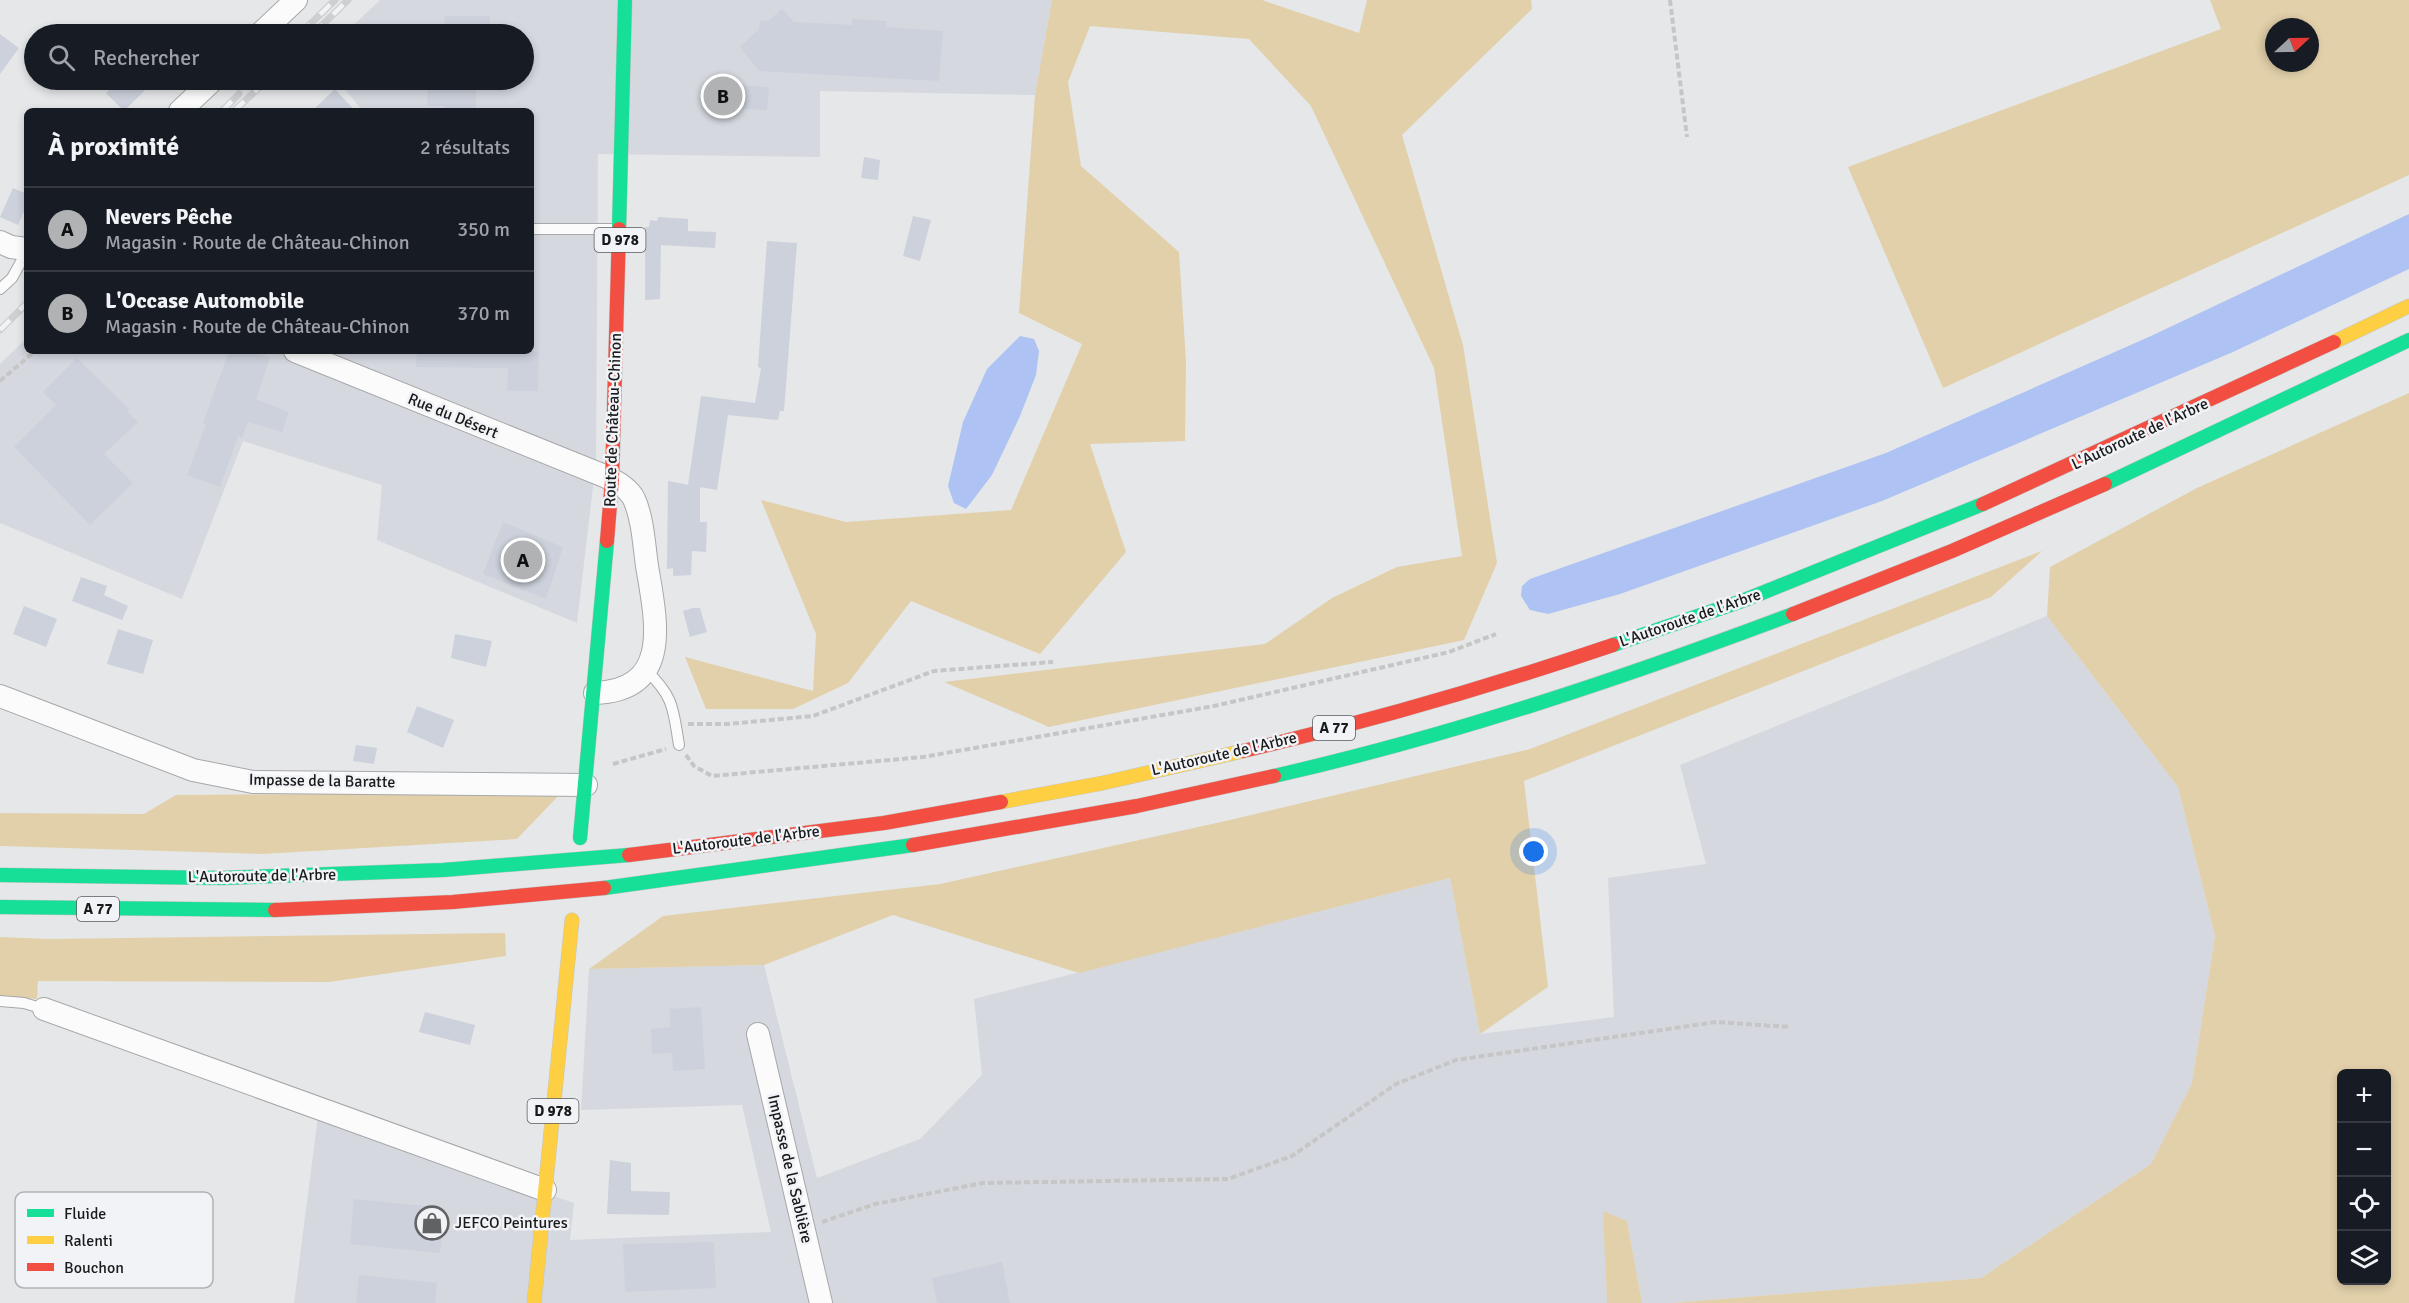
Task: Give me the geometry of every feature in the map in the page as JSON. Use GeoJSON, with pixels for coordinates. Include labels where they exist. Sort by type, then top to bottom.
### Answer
{"type":"FeatureCollection","features":[{"type":"Feature","properties":{"kind":"main road","name":"Route de Château-Chinon"},"geometry":{"type":"LineString","coordinates":[[580,838],[595,693],[612,480],[625,0]]}},
{"type":"Feature","properties":{"kind":"main road","name":"L'Autoroute de l'Arbre"},"geometry":{"type":"LineString","coordinates":[[0,874],[278,876],[407,873],[537,864],[782,837],[987,806],[1191,763],[1367,720],[1549,667],[1739,602],[2011,493],[2409,306]]}},
{"type":"Feature","properties":{"kind":"main road","name":"L'Autoroute de l'Arbre"},"geometry":{"type":"LineString","coordinates":[[0,907],[225,909],[340,907],[448,902],[585,890],[763,869],[951,840],[1102,813],[1260,780],[1371,753],[1562,696],[1951,552],[2130,472],[2409,340]]}},
{"type":"Feature","properties":{"kind":"main road","name":"D 978"},"geometry":{"type":"LineString","coordinates":[[534,1303],[572,920]]}},
{"type":"Feature","properties":{"kind":"street"},"geometry":{"type":"LineString","coordinates":[[271,24],[296,0]]}},
{"type":"Feature","properties":{"kind":"street"},"geometry":{"type":"LineString","coordinates":[[183,108],[202,90]]}},
{"type":"Feature","properties":{"kind":"street"},"geometry":{"type":"LineString","coordinates":[[0,242],[24,249]]}},
{"type":"Feature","properties":{"kind":"street","name":"Rue du Désert"},"geometry":{"type":"LineString","coordinates":[[302,354],[612,480]]}},
{"type":"Feature","properties":{"kind":"street"},"geometry":{"type":"LineString","coordinates":[[595,693],[613,692],[631,686],[646,670],[656,648],[657,624],[638,512],[628,490],[612,480]]}},
{"type":"Feature","properties":{"kind":"street","name":"Impasse de la Baratte"},"geometry":{"type":"LineString","coordinates":[[0,696],[193,770],[253,782],[587,778]]}},
{"type":"Feature","properties":{"kind":"street"},"geometry":{"type":"LineString","coordinates":[[44,1010],[545,1190]]}},
{"type":"Feature","properties":{"kind":"street","name":"Impasse de la Sablière"},"geometry":{"type":"LineString","coordinates":[[758,1034],[821,1303]]}},
{"type":"Feature","properties":{"kind":"lane"},"geometry":{"type":"LineString","coordinates":[[534,229],[620,229]]}},
{"type":"Feature","properties":{"kind":"lane"},"geometry":{"type":"LineString","coordinates":[[0,289],[12,278],[24,256]]}},
{"type":"Feature","properties":{"kind":"lane"},"geometry":{"type":"LineString","coordinates":[[646,670],[664,688],[672,707],[679,745]]}},
{"type":"Feature","properties":{"kind":"lane"},"geometry":{"type":"LineString","coordinates":[[0,1001],[24,1003],[44,1010]]}},
{"type":"Feature","properties":{"kind":"path"},"geometry":{"type":"LineString","coordinates":[[1670,0],[1687,137]]}},
{"type":"Feature","properties":{"kind":"path"},"geometry":{"type":"LineString","coordinates":[[0,381],[32,354]]}},
{"type":"Feature","properties":{"kind":"path"},"geometry":{"type":"LineString","coordinates":[[587,778],[679,745],[694,766],[712,776],[923,756],[1214,706],[1449,652],[1496,634]]}},
{"type":"Feature","properties":{"kind":"path"},"geometry":{"type":"LineString","coordinates":[[675,724],[728,724],[813,716],[934,671],[1053,662]]}},
{"type":"Feature","properties":{"kind":"path"},"geometry":{"type":"LineString","coordinates":[[804,1229],[875,1204],[983,1183],[1228,1179],[1292,1156],[1396,1084],[1456,1060],[1716,1022],[1790,1027]]}},
{"type":"Feature","properties":{"kind":"shaded area"},"geometry":{"type":"Polygon","coordinates":[[[380,0],[1052,0],[1035,95],[820,91],[820,157],[598,154],[596,461],[577,623],[377,540],[382,485],[243,441],[182,599],[0,523],[0,364],[24,341],[24,354],[534,354],[534,108],[360,108],[345,90],[534,90],[534,24],[355,24],[380,0]]]}},
{"type":"Feature","properties":{"kind":"shaded area"},"geometry":{"type":"Polygon","coordinates":[[[1052,0],[1262,0],[1359,33],[1367,0],[1531,0],[1532,9],[1402,135],[1463,345],[1497,563],[1464,640],[1049,727],[944,682],[1265,644],[1332,598],[1397,567],[1462,556],[1434,368],[1311,106],[1249,39],[1090,26],[1068,82],[1081,166],[1179,252],[1186,362],[1185,441],[1090,444],[1126,552],[1040,654],[911,601],[848,683],[793,709],[706,709],[685,657],[813,691],[816,634],[761,500],[846,522],[1011,510],[1082,344],[1019,313],[1035,95],[1052,0]]]}},
{"type":"Feature","properties":{"kind":"shaded area"},"geometry":{"type":"Polygon","coordinates":[[[2210,0],[2409,0],[2409,175],[1943,388],[1848,167],[2221,29],[2210,0]]]}},
{"type":"Feature","properties":{"kind":"shaded area"},"geometry":{"type":"Polygon","coordinates":[[[2409,393],[2409,1303],[1672,1303],[1981,1278],[2151,1164],[2192,1083],[2215,936],[2178,787],[2047,616],[2050,567],[2197,488],[2409,393]]]}},
{"type":"Feature","properties":{"kind":"shaded area"},"geometry":{"type":"Polygon","coordinates":[[[2042,551],[1991,597],[1524,781],[1548,987],[1480,1034],[1450,878],[1079,973],[893,915],[764,965],[589,969],[663,916],[940,884],[1230,820],[1530,749],[2042,551]]]}},
{"type":"Feature","properties":{"kind":"shaded area"},"geometry":{"type":"Polygon","coordinates":[[[2047,616],[2178,787],[2215,936],[2192,1083],[2151,1164],[1981,1278],[1672,1303],[1642,1303],[1627,1221],[1604,1212],[1607,1303],[294,1303],[318,1116],[574,1203],[570,1240],[771,1232],[742,1105],[581,1110],[589,969],[764,965],[817,1178],[920,1139],[982,1075],[974,999],[1450,878],[1480,1034],[1614,1017],[1608,878],[1706,864],[1680,765],[2047,616]]]}},
{"type":"Feature","properties":{"kind":"shaded area"},"geometry":{"type":"Polygon","coordinates":[[[561,793],[517,839],[262,854],[0,846],[0,813],[144,814],[176,795],[561,793]]]}},
{"type":"Feature","properties":{"kind":"shaded area"},"geometry":{"type":"Polygon","coordinates":[[[505,933],[506,956],[329,982],[38,981],[37,999],[0,996],[0,937],[49,939],[505,933]]]}},
{"type":"Feature","properties":{"kind":"shaded area"},"geometry":{"type":"Polygon","coordinates":[[[1603,1211],[1627,1221],[1642,1303],[1607,1303],[1603,1211]]]}},
{"type":"Feature","properties":{"kind":"water"},"geometry":{"type":"Polygon","coordinates":[[[2409,214],[2409,269],[2233,352],[1882,501],[1620,594],[1548,614],[1530,610],[1521,596],[1522,586],[1530,579],[1886,453],[2151,336],[2409,214]]]}},
{"type":"Feature","properties":{"kind":"water"},"geometry":{"type":"Polygon","coordinates":[[[1020,336],[1034,339],[1039,351],[1036,375],[1020,416],[992,475],[966,509],[954,503],[948,486],[963,422],[987,369],[1020,336]]]}},
{"type":"Feature","properties":{"kind":"building"},"geometry":{"type":"Polygon","coordinates":[[[782,9],[794,22],[852,25],[852,19],[887,21],[886,27],[943,31],[939,81],[759,71],[740,47],[759,29],[760,20],[768,21],[782,9]]]}},
{"type":"Feature","properties":{"kind":"building"},"geometry":{"type":"Polygon","coordinates":[[[445,16],[490,16],[490,24],[445,24],[445,16]]]}},
{"type":"Feature","properties":{"kind":"building"},"geometry":{"type":"Polygon","coordinates":[[[0,34],[19,48],[0,74],[0,34]]]}},
{"type":"Feature","properties":{"kind":"building"},"geometry":{"type":"Polygon","coordinates":[[[707,83],[769,87],[767,110],[706,107],[707,83]]]}},
{"type":"Feature","properties":{"kind":"building"},"geometry":{"type":"Polygon","coordinates":[[[109,90],[145,90],[127,108],[121,108],[106,93],[109,90]]]}},
{"type":"Feature","properties":{"kind":"building"},"geometry":{"type":"Polygon","coordinates":[[[336,90],[352,108],[315,108],[336,90]]]}},
{"type":"Feature","properties":{"kind":"building"},"geometry":{"type":"Polygon","coordinates":[[[428,90],[476,90],[476,108],[427,106],[428,90]]]}},
{"type":"Feature","properties":{"kind":"building"},"geometry":{"type":"Polygon","coordinates":[[[864,157],[880,160],[878,180],[861,178],[864,157]]]}},
{"type":"Feature","properties":{"kind":"building"},"geometry":{"type":"Polygon","coordinates":[[[13,188],[24,193],[24,212],[18,225],[0,217],[13,188]]]}},
{"type":"Feature","properties":{"kind":"building"},"geometry":{"type":"Polygon","coordinates":[[[913,216],[931,220],[920,261],[903,256],[913,216]]]}},
{"type":"Feature","properties":{"kind":"building"},"geometry":{"type":"Polygon","coordinates":[[[658,217],[688,219],[688,231],[716,232],[715,248],[661,245],[660,299],[645,300],[645,227],[649,227],[650,220],[657,221],[658,217]]]}},
{"type":"Feature","properties":{"kind":"building"},"geometry":{"type":"Polygon","coordinates":[[[767,241],[797,243],[784,411],[780,411],[778,420],[728,415],[717,490],[688,485],[701,396],[755,403],[761,368],[758,367],[767,241]]]}},
{"type":"Feature","properties":{"kind":"building"},"geometry":{"type":"Polygon","coordinates":[[[534,351],[539,351],[538,391],[507,391],[508,368],[416,367],[417,354],[534,354],[534,351]]]}},
{"type":"Feature","properties":{"kind":"building"},"geometry":{"type":"Polygon","coordinates":[[[228,354],[259,354],[270,358],[256,399],[289,412],[282,432],[248,422],[242,438],[238,436],[220,487],[187,475],[206,424],[203,423],[228,354]]]}},
{"type":"Feature","properties":{"kind":"building"},"geometry":{"type":"Polygon","coordinates":[[[77,358],[130,410],[127,412],[138,422],[104,454],[133,483],[90,525],[14,447],[56,405],[43,392],[77,358]]]}},
{"type":"Feature","properties":{"kind":"building"},"geometry":{"type":"Polygon","coordinates":[[[668,481],[700,487],[700,522],[707,522],[706,552],[692,551],[691,575],[673,576],[673,568],[667,569],[668,481]]]}},
{"type":"Feature","properties":{"kind":"building"},"geometry":{"type":"Polygon","coordinates":[[[503,522],[563,547],[546,599],[483,574],[503,522]]]}},
{"type":"Feature","properties":{"kind":"building"},"geometry":{"type":"Polygon","coordinates":[[[81,577],[107,586],[104,595],[128,606],[122,620],[72,601],[81,577]]]}},
{"type":"Feature","properties":{"kind":"building"},"geometry":{"type":"Polygon","coordinates":[[[24,606],[57,619],[46,647],[13,634],[24,606]]]}},
{"type":"Feature","properties":{"kind":"building"},"geometry":{"type":"Polygon","coordinates":[[[700,608],[707,632],[690,637],[683,611],[700,608]]]}},
{"type":"Feature","properties":{"kind":"building"},"geometry":{"type":"Polygon","coordinates":[[[118,629],[153,640],[143,674],[107,664],[118,629]]]}},
{"type":"Feature","properties":{"kind":"building"},"geometry":{"type":"Polygon","coordinates":[[[455,634],[492,641],[486,667],[451,658],[455,634]]]}},
{"type":"Feature","properties":{"kind":"building"},"geometry":{"type":"Polygon","coordinates":[[[417,706],[454,720],[443,748],[407,732],[417,706]]]}},
{"type":"Feature","properties":{"kind":"building"},"geometry":{"type":"Polygon","coordinates":[[[356,745],[377,748],[374,764],[353,761],[356,745]]]}},
{"type":"Feature","properties":{"kind":"building"},"geometry":{"type":"Polygon","coordinates":[[[701,1007],[705,1069],[673,1071],[672,1053],[652,1054],[651,1029],[671,1027],[669,1009],[701,1007]]]}},
{"type":"Feature","properties":{"kind":"building"},"geometry":{"type":"Polygon","coordinates":[[[425,1012],[475,1025],[470,1045],[419,1032],[425,1012]]]}},
{"type":"Feature","properties":{"kind":"building"},"geometry":{"type":"Polygon","coordinates":[[[610,1160],[631,1163],[631,1191],[670,1192],[669,1215],[607,1214],[610,1160]]]}},
{"type":"Feature","properties":{"kind":"building"},"geometry":{"type":"Polygon","coordinates":[[[354,1199],[445,1208],[440,1253],[350,1244],[354,1199]]]}},
{"type":"Feature","properties":{"kind":"building"},"geometry":{"type":"Polygon","coordinates":[[[714,1242],[716,1288],[625,1292],[623,1244],[714,1242]]]}},
{"type":"Feature","properties":{"kind":"building"},"geometry":{"type":"Polygon","coordinates":[[[1002,1262],[1010,1303],[937,1303],[932,1278],[1002,1262]]]}},
{"type":"Feature","properties":{"kind":"building"},"geometry":{"type":"Polygon","coordinates":[[[359,1275],[437,1283],[435,1303],[356,1303],[359,1275]]]}},
{"type":"Feature","properties":{"kind":"railway"},"geometry":{"type":"LineString","coordinates":[[310,24],[335,0]]}},
{"type":"Feature","properties":{"kind":"railway"},"geometry":{"type":"LineString","coordinates":[[323,24],[348,0]]}},
{"type":"Feature","properties":{"kind":"railway"},"geometry":{"type":"LineString","coordinates":[[237,108],[256,90]]}},
{"type":"Feature","properties":{"kind":"railway"},"geometry":{"type":"LineString","coordinates":[[225,108],[239,94]]}},
{"type":"Feature","properties":{"kind":"railway"},"geometry":{"type":"LineString","coordinates":[[0,330],[24,306]]}},
{"type":"Feature","properties":{"kind":"traffic: fast"},"geometry":{"type":"LineString","coordinates":[[619,229],[625,0]]}},
{"type":"Feature","properties":{"kind":"traffic: fast"},"geometry":{"type":"LineString","coordinates":[[2105,484],[2409,340]]}},
{"type":"Feature","properties":{"kind":"traffic: fast"},"geometry":{"type":"LineString","coordinates":[[1613,645],[1742,601],[1983,504]]}},
{"type":"Feature","properties":{"kind":"traffic: fast"},"geometry":{"type":"LineString","coordinates":[[580,838],[607,541]]}},
{"type":"Feature","properties":{"kind":"traffic: fast"},"geometry":{"type":"LineString","coordinates":[[1274,776],[1406,743],[1536,704],[1665,661],[1793,614]]}},
{"type":"Feature","properties":{"kind":"traffic: fast"},"geometry":{"type":"LineString","coordinates":[[604,888],[913,845]]}},
{"type":"Feature","properties":{"kind":"traffic: fast"},"geometry":{"type":"LineString","coordinates":[[0,875],[222,878],[443,870],[629,855]]}},
{"type":"Feature","properties":{"kind":"traffic: fast"},"geometry":{"type":"LineString","coordinates":[[0,907],[275,910]]}},
{"type":"Feature","properties":{"kind":"traffic: slow"},"geometry":{"type":"LineString","coordinates":[[2334,342],[2409,306]]}},
{"type":"Feature","properties":{"kind":"traffic: slow"},"geometry":{"type":"LineString","coordinates":[[1001,802],[1103,783],[1243,751]]}},
{"type":"Feature","properties":{"kind":"traffic: slow"},"geometry":{"type":"LineString","coordinates":[[534,1303],[572,920]]}},
{"type":"Feature","properties":{"kind":"traffic: jam"},"geometry":{"type":"LineString","coordinates":[[607,541],[612,480],[619,229]]}},
{"type":"Feature","properties":{"kind":"traffic: jam"},"geometry":{"type":"LineString","coordinates":[[1983,504],[2334,342]]}},
{"type":"Feature","properties":{"kind":"traffic: jam"},"geometry":{"type":"LineString","coordinates":[[1793,614],[1952,551],[2105,484]]}},
{"type":"Feature","properties":{"kind":"traffic: jam"},"geometry":{"type":"LineString","coordinates":[[1243,751],[1429,702],[1613,645]]}},
{"type":"Feature","properties":{"kind":"traffic: jam"},"geometry":{"type":"LineString","coordinates":[[913,845],[1137,806],[1274,776]]}},
{"type":"Feature","properties":{"kind":"traffic: jam"},"geometry":{"type":"LineString","coordinates":[[629,855],[884,823],[1001,802]]}},
{"type":"Feature","properties":{"kind":"traffic: jam"},"geometry":{"type":"LineString","coordinates":[[275,910],[453,902],[604,888]]}},
{"type":"Feature","properties":{"kind":"place","name":"L'Occase Automobile"},"geometry":{"type":"Point","coordinates":[723,96]}},
{"type":"Feature","properties":{"kind":"place","name":"Nevers Pêche"},"geometry":{"type":"Point","coordinates":[523,560]}},
{"type":"Feature","properties":{"kind":"place","name":"JEFCO Peintures"},"geometry":{"type":"Point","coordinates":[432,1223]}}]}
